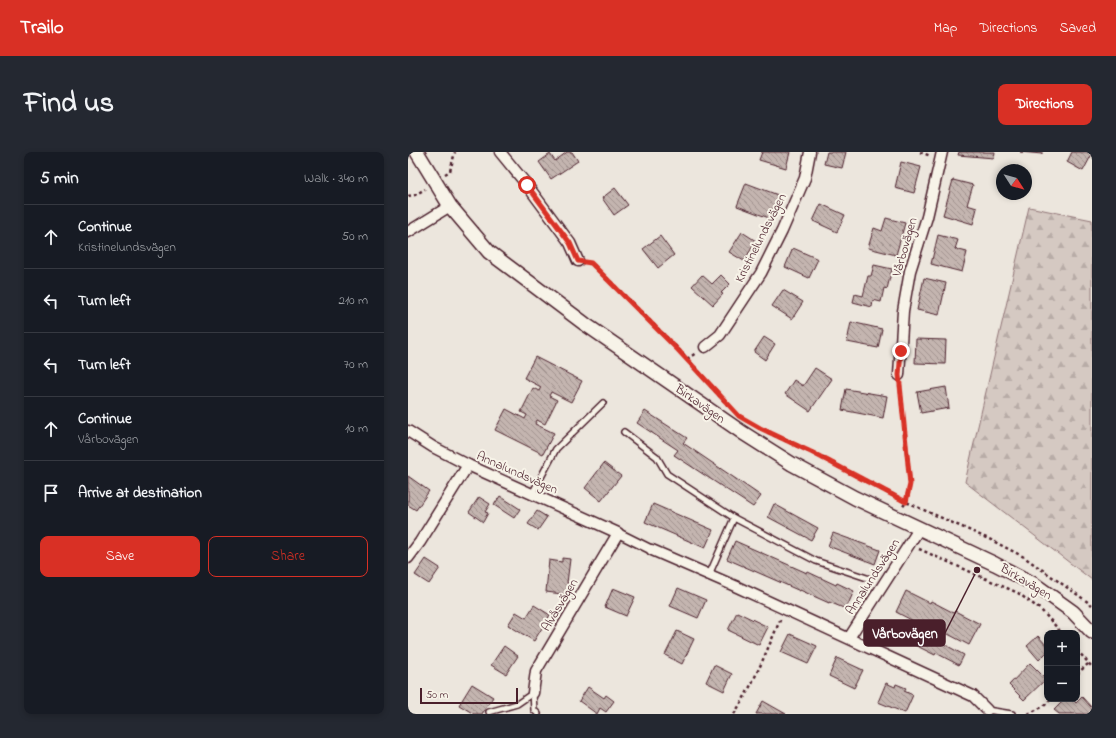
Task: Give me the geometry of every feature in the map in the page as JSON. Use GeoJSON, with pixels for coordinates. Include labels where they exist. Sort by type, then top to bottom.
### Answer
{"type":"FeatureCollection","features":[{"type":"Feature","properties":{"kind":"street","name":"Birkavägen"},"geometry":{"type":"LineString","coordinates":[[417,152],[450,206],[489,252],[598,333],[743,433],[792,464],[855,498],[1034,584],[1073,612],[1092,632]]}},
{"type":"Feature","properties":{"kind":"street"},"geometry":{"type":"LineString","coordinates":[[500,152],[527,185],[570,243],[578,261]]}},
{"type":"Feature","properties":{"kind":"street","name":"Kristinelundsvägen"},"geometry":{"type":"LineString","coordinates":[[705,347],[720,335],[761,273],[782,231],[805,178],[810,152]]}},
{"type":"Feature","properties":{"kind":"street","name":"Vårbovägen"},"geometry":{"type":"LineString","coordinates":[[899,375],[903,311],[910,271],[927,217],[942,152]]}},
{"type":"Feature","properties":{"kind":"street"},"geometry":{"type":"LineString","coordinates":[[408,232],[450,206]]}},
{"type":"Feature","properties":{"kind":"street","name":"Annalundsvägen"},"geometry":{"type":"LineString","coordinates":[[408,431],[433,447],[468,465],[618,533]]}},
{"type":"Feature","properties":{"kind":"street"},"geometry":{"type":"LineString","coordinates":[[408,558],[420,542],[468,465]]}},
{"type":"Feature","properties":{"kind":"street","name":"Annalundsvägen"},"geometry":{"type":"LineString","coordinates":[[848,638],[919,529]]}},
{"type":"Feature","properties":{"kind":"street"},"geometry":{"type":"LineString","coordinates":[[618,533],[652,550],[974,696],[987,710]]}},
{"type":"Feature","properties":{"kind":"street","name":"Alvåsvägen"},"geometry":{"type":"LineString","coordinates":[[533,693],[536,672],[618,533]]}},
{"type":"Feature","properties":{"kind":"lane"},"geometry":{"type":"LineString","coordinates":[[532,494],[556,449],[603,403]]}},
{"type":"Feature","properties":{"kind":"lane"},"geometry":{"type":"LineString","coordinates":[[624,432],[657,457],[667,474],[734,518],[816,561],[870,579]]}},
{"type":"Feature","properties":{"kind":"lane"},"geometry":{"type":"LineString","coordinates":[[709,575],[734,518]]}},
{"type":"Feature","properties":{"kind":"lane"},"geometry":{"type":"LineString","coordinates":[[489,712],[517,704],[533,693]]}},
{"type":"Feature","properties":{"kind":"lane"},"geometry":{"type":"LineString","coordinates":[[533,693],[534,710],[538,714]]}},
{"type":"Feature","properties":{"kind":"lane"},"geometry":{"type":"LineString","coordinates":[[987,710],[1012,714]]}},
{"type":"Feature","properties":{"kind":"path"},"geometry":{"type":"LineString","coordinates":[[578,261],[591,263],[678,350],[734,411]]}},
{"type":"Feature","properties":{"kind":"path"},"geometry":{"type":"LineString","coordinates":[[897,518],[906,502],[910,484],[899,375]]}},
{"type":"Feature","properties":{"kind":"path"},"geometry":{"type":"LineString","coordinates":[[766,431],[813,453],[906,502],[992,540],[1024,557],[1092,605]]}},
{"type":"Feature","properties":{"kind":"path"},"geometry":{"type":"LineString","coordinates":[[909,544],[1018,593],[1041,610],[1059,630]]}},
{"type":"Feature","properties":{"kind":"path"},"geometry":{"type":"LineString","coordinates":[[734,714],[760,667],[784,609]]}},
{"type":"Feature","properties":{"kind":"path"},"geometry":{"type":"LineString","coordinates":[[1080,654],[1092,667]]}},
{"type":"Feature","properties":{"kind":"path"},"geometry":{"type":"LineString","coordinates":[[1080,671],[1088,663]]}},
{"type":"Feature","properties":{"kind":"path"},"geometry":{"type":"LineString","coordinates":[[1028,714],[1044,706],[1048,702]]}},
{"type":"Feature","properties":{"kind":"green space"},"geometry":{"type":"Polygon","coordinates":[[[1029,207],[1092,220],[1092,580],[965,482],[1029,207]]]}},
{"type":"Feature","properties":{"kind":"building"},"geometry":{"type":"Polygon","coordinates":[[[567,152],[572,152],[578,161],[551,179],[539,162],[550,154],[555,161],[567,152]]]}},
{"type":"Feature","properties":{"kind":"building"},"geometry":{"type":"Polygon","coordinates":[[[762,152],[790,152],[786,168],[759,160],[762,152]]]}},
{"type":"Feature","properties":{"kind":"building"},"geometry":{"type":"Polygon","coordinates":[[[827,152],[846,152],[842,168],[824,164],[827,152]]]}},
{"type":"Feature","properties":{"kind":"building"},"geometry":{"type":"Polygon","coordinates":[[[959,152],[995,152],[994,158],[958,155],[959,152]]]}},
{"type":"Feature","properties":{"kind":"building"},"geometry":{"type":"Polygon","coordinates":[[[1020,152],[1042,152],[1042,154],[1020,152]]]}},
{"type":"Feature","properties":{"kind":"building"},"geometry":{"type":"Polygon","coordinates":[[[1072,152],[1092,152],[1083,171],[1067,162],[1072,152]]]}},
{"type":"Feature","properties":{"kind":"building"},"geometry":{"type":"Polygon","coordinates":[[[901,162],[921,167],[914,193],[895,188],[901,162]]]}},
{"type":"Feature","properties":{"kind":"building"},"geometry":{"type":"Polygon","coordinates":[[[953,180],[973,185],[967,205],[977,208],[973,224],[943,215],[953,180]]]}},
{"type":"Feature","properties":{"kind":"building"},"geometry":{"type":"Polygon","coordinates":[[[746,183],[778,195],[769,218],[737,206],[746,183]]]}},
{"type":"Feature","properties":{"kind":"building"},"geometry":{"type":"Polygon","coordinates":[[[615,188],[628,205],[614,215],[602,198],[615,188]]]}},
{"type":"Feature","properties":{"kind":"building"},"geometry":{"type":"Polygon","coordinates":[[[821,204],[845,215],[837,232],[813,221],[821,204]]]}},
{"type":"Feature","properties":{"kind":"building"},"geometry":{"type":"Polygon","coordinates":[[[886,218],[905,223],[896,255],[868,248],[874,228],[882,231],[886,218]]]}},
{"type":"Feature","properties":{"kind":"building"},"geometry":{"type":"Polygon","coordinates":[[[742,232],[756,241],[744,261],[729,252],[742,232]]]}},
{"type":"Feature","properties":{"kind":"building"},"geometry":{"type":"Polygon","coordinates":[[[938,235],[958,240],[955,249],[967,252],[962,272],[931,264],[938,235]]]}},
{"type":"Feature","properties":{"kind":"building"},"geometry":{"type":"Polygon","coordinates":[[[660,236],[674,255],[658,268],[643,249],[660,236]]]}},
{"type":"Feature","properties":{"kind":"building"},"geometry":{"type":"Polygon","coordinates":[[[793,248],[818,259],[809,278],[785,267],[793,248]]]}},
{"type":"Feature","properties":{"kind":"building"},"geometry":{"type":"Polygon","coordinates":[[[874,265],[892,269],[887,289],[884,288],[881,302],[873,300],[872,307],[853,302],[855,294],[863,296],[868,276],[871,276],[874,265]]]}},
{"type":"Feature","properties":{"kind":"building"},"geometry":{"type":"Polygon","coordinates":[[[702,275],[712,284],[721,275],[730,284],[721,293],[723,294],[713,305],[692,286],[702,275]]]}},
{"type":"Feature","properties":{"kind":"building"},"geometry":{"type":"Polygon","coordinates":[[[924,278],[946,283],[939,315],[917,310],[924,278]]]}},
{"type":"Feature","properties":{"kind":"building"},"geometry":{"type":"Polygon","coordinates":[[[783,290],[803,302],[792,319],[772,306],[783,290]]]}},
{"type":"Feature","properties":{"kind":"building"},"geometry":{"type":"Polygon","coordinates":[[[851,322],[882,329],[878,348],[847,342],[851,322]]]}},
{"type":"Feature","properties":{"kind":"building"},"geometry":{"type":"Polygon","coordinates":[[[764,337],[775,344],[765,360],[754,352],[764,337]]]}},
{"type":"Feature","properties":{"kind":"building"},"geometry":{"type":"Polygon","coordinates":[[[916,339],[946,340],[945,364],[915,363],[916,339]]]}},
{"type":"Feature","properties":{"kind":"building"},"geometry":{"type":"Polygon","coordinates":[[[535,357],[582,381],[571,402],[551,392],[549,396],[557,400],[545,424],[537,420],[535,424],[554,433],[543,454],[495,430],[506,409],[525,419],[527,415],[521,412],[533,388],[539,391],[541,387],[524,378],[535,357]]]}},
{"type":"Feature","properties":{"kind":"building"},"geometry":{"type":"Polygon","coordinates":[[[815,368],[832,379],[810,411],[785,394],[794,380],[803,386],[815,368]]]}},
{"type":"Feature","properties":{"kind":"building"},"geometry":{"type":"Polygon","coordinates":[[[946,387],[949,408],[921,413],[917,392],[946,387]]]}},
{"type":"Feature","properties":{"kind":"building"},"geometry":{"type":"Polygon","coordinates":[[[846,389],[887,396],[883,418],[842,410],[846,389]]]}},
{"type":"Feature","properties":{"kind":"building"},"geometry":{"type":"Polygon","coordinates":[[[645,411],[687,438],[683,443],[761,496],[753,507],[674,455],[678,450],[637,423],[645,411]]]}},
{"type":"Feature","properties":{"kind":"building"},"geometry":{"type":"Polygon","coordinates":[[[604,463],[621,476],[601,501],[585,488],[604,463]]]}},
{"type":"Feature","properties":{"kind":"building"},"geometry":{"type":"Polygon","coordinates":[[[408,476],[429,491],[416,510],[408,505],[408,476]]]}},
{"type":"Feature","properties":{"kind":"building"},"geometry":{"type":"Polygon","coordinates":[[[500,496],[520,509],[514,518],[494,505],[500,496]]]}},
{"type":"Feature","properties":{"kind":"building"},"geometry":{"type":"Polygon","coordinates":[[[479,497],[490,504],[485,512],[488,513],[483,522],[469,512],[479,497]]]}},
{"type":"Feature","properties":{"kind":"building"},"geometry":{"type":"Polygon","coordinates":[[[653,504],[713,530],[705,548],[645,522],[653,504]]]}},
{"type":"Feature","properties":{"kind":"building"},"geometry":{"type":"Polygon","coordinates":[[[774,504],[818,528],[811,540],[768,517],[774,504]]]}},
{"type":"Feature","properties":{"kind":"building"},"geometry":{"type":"Polygon","coordinates":[[[537,511],[547,517],[538,530],[528,524],[537,511]]]}},
{"type":"Feature","properties":{"kind":"building"},"geometry":{"type":"Polygon","coordinates":[[[833,533],[880,550],[875,564],[828,546],[833,533]]]}},
{"type":"Feature","properties":{"kind":"building"},"geometry":{"type":"Polygon","coordinates":[[[735,541],[807,573],[808,572],[836,585],[837,583],[854,591],[846,609],[800,591],[727,559],[735,541]]]}},
{"type":"Feature","properties":{"kind":"building"},"geometry":{"type":"Polygon","coordinates":[[[562,558],[570,559],[567,583],[571,584],[570,595],[546,592],[549,560],[562,562],[562,558]]]}},
{"type":"Feature","properties":{"kind":"building"},"geometry":{"type":"Polygon","coordinates":[[[426,559],[440,568],[429,584],[415,575],[426,559]]]}},
{"type":"Feature","properties":{"kind":"building"},"geometry":{"type":"Polygon","coordinates":[[[613,588],[635,597],[626,616],[605,607],[613,588]]]}},
{"type":"Feature","properties":{"kind":"building"},"geometry":{"type":"Polygon","coordinates":[[[678,588],[706,600],[698,618],[670,606],[678,588]]]}},
{"type":"Feature","properties":{"kind":"building"},"geometry":{"type":"Polygon","coordinates":[[[906,591],[930,603],[931,601],[954,613],[955,611],[980,624],[969,645],[922,623],[921,625],[896,612],[906,591]]]}},
{"type":"Feature","properties":{"kind":"building"},"geometry":{"type":"Polygon","coordinates":[[[534,605],[550,615],[534,641],[508,625],[516,612],[526,618],[534,605]]]}},
{"type":"Feature","properties":{"kind":"building"},"geometry":{"type":"Polygon","coordinates":[[[737,612],[768,627],[759,645],[728,630],[737,612]]]}},
{"type":"Feature","properties":{"kind":"building"},"geometry":{"type":"Polygon","coordinates":[[[891,622],[939,644],[940,642],[964,655],[959,665],[936,653],[935,655],[911,643],[910,645],[886,632],[891,622]]]}},
{"type":"Feature","properties":{"kind":"building"},"geometry":{"type":"Polygon","coordinates":[[[677,631],[694,639],[682,664],[665,655],[677,631]]]}},
{"type":"Feature","properties":{"kind":"building"},"geometry":{"type":"Polygon","coordinates":[[[790,634],[817,646],[808,664],[781,652],[790,634]]]}},
{"type":"Feature","properties":{"kind":"building"},"geometry":{"type":"Polygon","coordinates":[[[1038,636],[1044,643],[1044,655],[1039,660],[1027,646],[1038,636]]]}},
{"type":"Feature","properties":{"kind":"building"},"geometry":{"type":"Polygon","coordinates":[[[504,646],[518,656],[506,674],[491,665],[504,646]]]}},
{"type":"Feature","properties":{"kind":"building"},"geometry":{"type":"Polygon","coordinates":[[[837,658],[863,670],[854,688],[829,676],[837,658]]]}},
{"type":"Feature","properties":{"kind":"building"},"geometry":{"type":"Polygon","coordinates":[[[1030,663],[1044,677],[1044,681],[1024,700],[1009,685],[1030,663]]]}},
{"type":"Feature","properties":{"kind":"building"},"geometry":{"type":"Polygon","coordinates":[[[714,665],[732,674],[724,691],[706,682],[714,665]]]}},
{"type":"Feature","properties":{"kind":"building"},"geometry":{"type":"Polygon","coordinates":[[[886,683],[895,687],[896,684],[906,688],[904,691],[913,695],[905,713],[878,702],[886,683]]]}},
{"type":"Feature","properties":{"kind":"building"},"geometry":{"type":"Polygon","coordinates":[[[472,684],[493,697],[482,714],[474,714],[459,705],[472,684]]]}},
{"type":"Feature","properties":{"kind":"building"},"geometry":{"type":"Polygon","coordinates":[[[588,687],[604,698],[606,695],[614,701],[606,712],[600,708],[597,714],[579,701],[588,687]]]}},
{"type":"Feature","properties":{"kind":"building"},"geometry":{"type":"Polygon","coordinates":[[[1082,697],[1092,708],[1092,714],[1059,714],[1054,710],[1062,702],[1076,703],[1080,702],[1082,697]]]}},
{"type":"Feature","properties":{"kind":"building"},"geometry":{"type":"Polygon","coordinates":[[[763,701],[786,714],[756,714],[763,701]]]}},
{"type":"Feature","properties":{"kind":"place","name":"Vårbovägen"},"geometry":{"type":"Point","coordinates":[977,570]}},
{"type":"Feature","properties":{"kind":"route"},"geometry":{"type":"LineString","coordinates":[[527,185],[570,243],[578,261],[591,263],[678,350],[739,416],[906,502],[910,484],[899,375],[901,351]]}}]}
